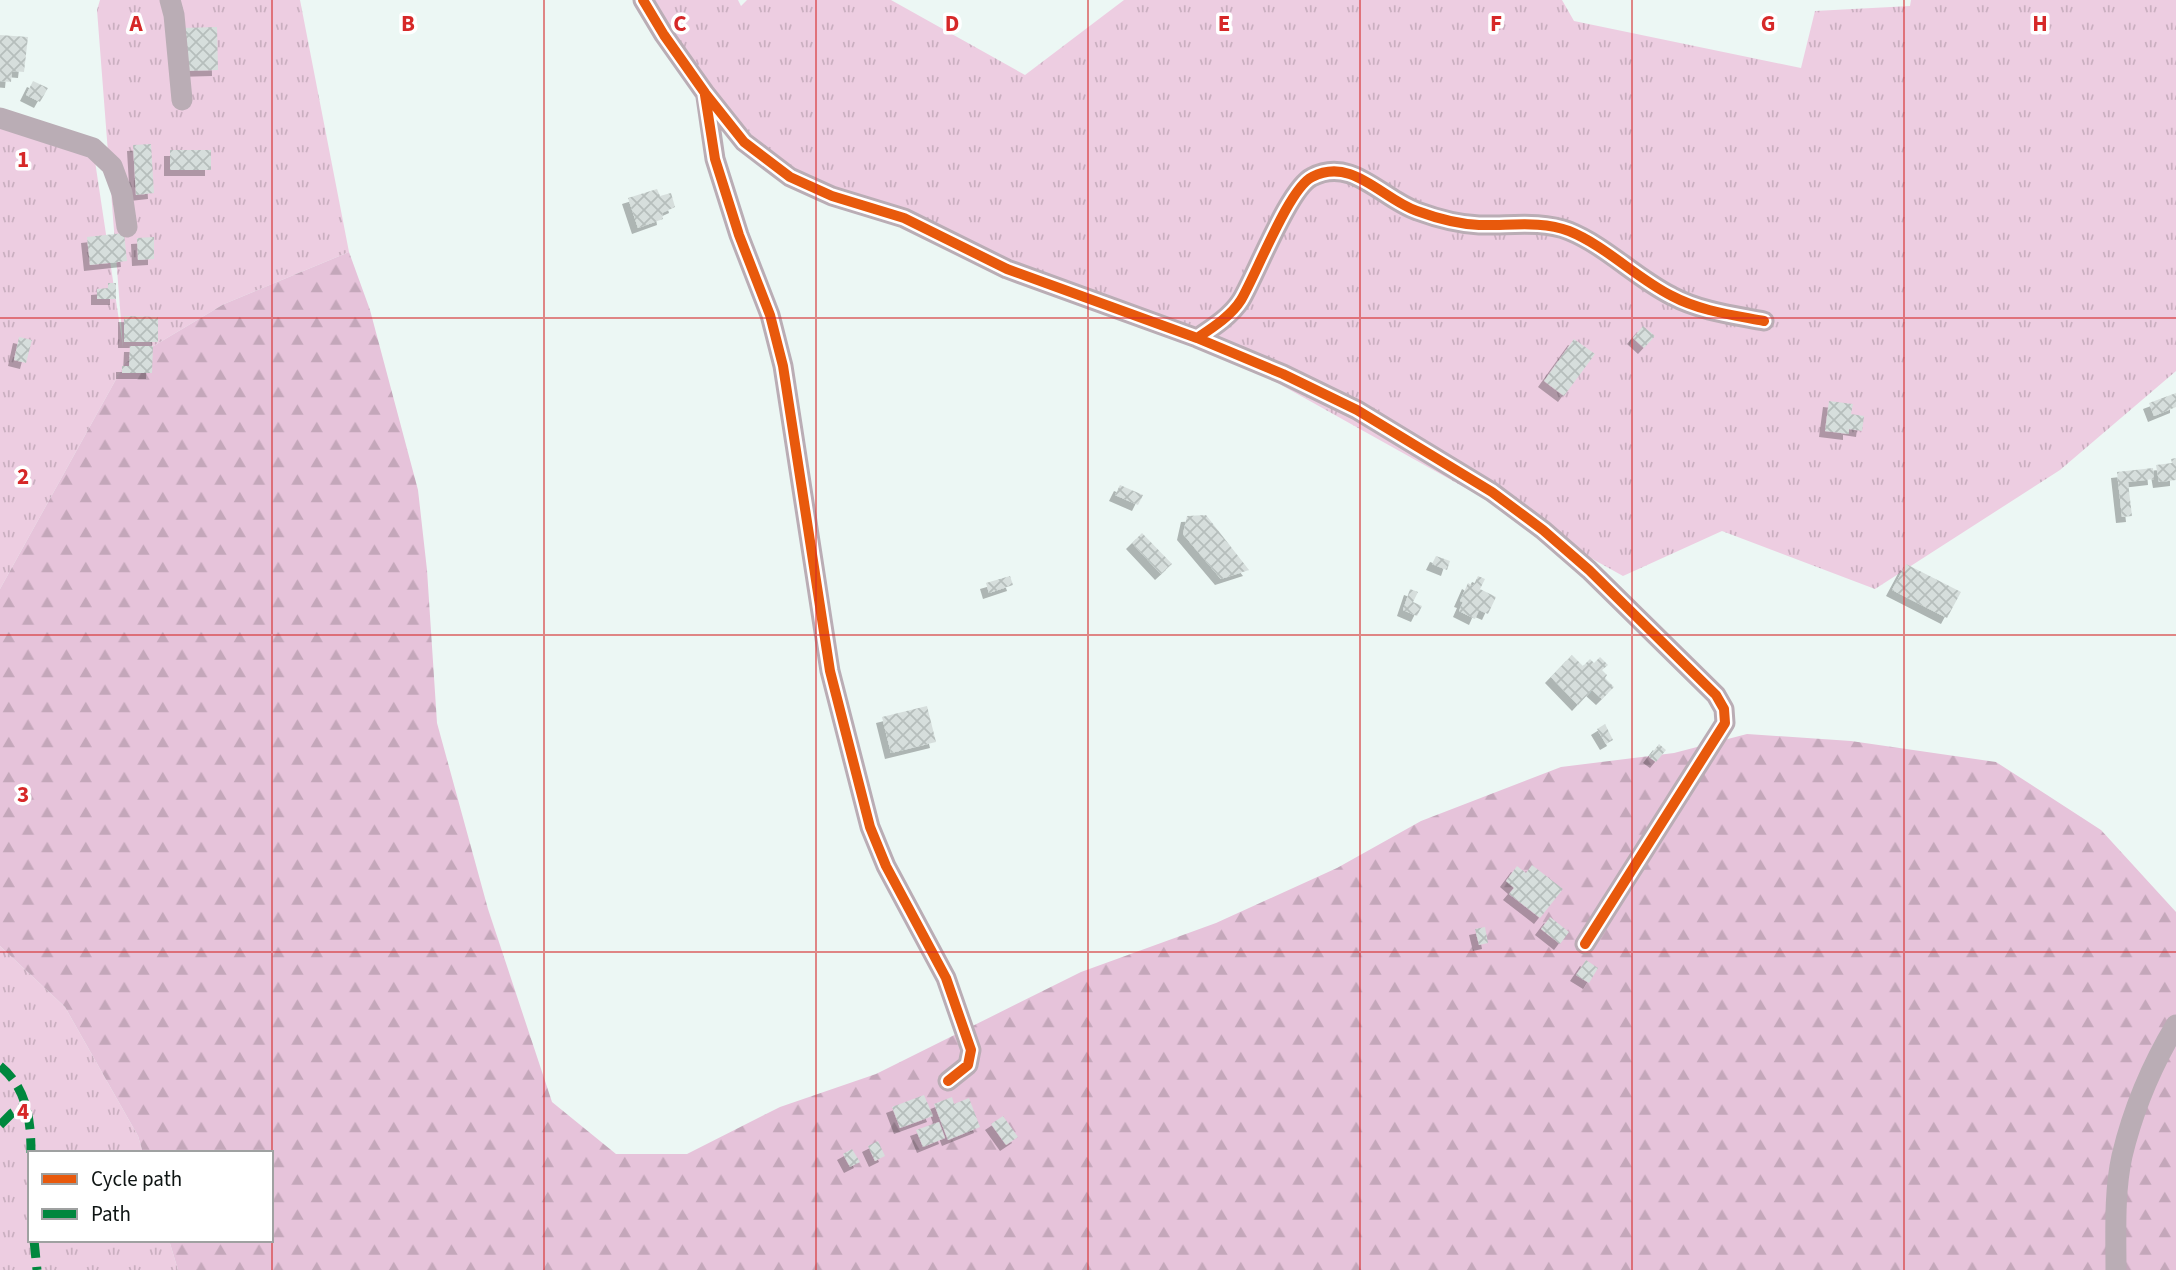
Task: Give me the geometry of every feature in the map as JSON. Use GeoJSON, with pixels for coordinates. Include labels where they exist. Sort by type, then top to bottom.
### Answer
{"type":"FeatureCollection","features":[{"type":"Feature","properties":{"kind":"street"},"geometry":{"type":"LineString","coordinates":[[170,0],[174,15],[182,100]]}},
{"type":"Feature","properties":{"kind":"street"},"geometry":{"type":"LineString","coordinates":[[643,0],[705,93],[744,142],[790,177],[832,196],[904,218],[1007,269],[1197,338],[1283,374],[1357,410],[1492,492],[1543,530],[1589,570],[1716,695],[1724,709],[1725,723],[1585,944]]}},
{"type":"Feature","properties":{"kind":"street"},"geometry":{"type":"LineString","coordinates":[[705,93],[715,159],[739,235],[770,315],[783,366],[830,671],[870,827],[886,866],[946,978],[971,1050],[968,1065],[948,1081]]}},
{"type":"Feature","properties":{"kind":"street"},"geometry":{"type":"LineString","coordinates":[[0,118],[93,148],[112,166],[122,193],[127,227]]}},
{"type":"Feature","properties":{"kind":"street"},"geometry":{"type":"LineString","coordinates":[[1197,338],[1216,326],[1239,303],[1286,208],[1309,178],[1340,171],[1355,175],[1396,203],[1442,219],[1476,225],[1548,226],[1568,231],[1591,243],[1672,297],[1700,307],[1764,321]]}},
{"type":"Feature","properties":{"kind":"street"},"geometry":{"type":"LineString","coordinates":[[2116,1270],[2116,1217],[2122,1158],[2139,1100],[2176,1025]]}},
{"type":"Feature","properties":{"kind":"green space"},"geometry":{"type":"Polygon","coordinates":[[[100,0],[300,0],[349,252],[224,304],[125,363],[0,589],[0,116],[93,148],[123,347],[97,10],[100,0]]]}},
{"type":"Feature","properties":{"kind":"green space"},"geometry":{"type":"Polygon","coordinates":[[[649,0],[738,0],[741,6],[747,0],[891,0],[1025,75],[1124,0],[1562,0],[1574,21],[1801,68],[1815,11],[1910,6],[1911,0],[2176,0],[2176,371],[2060,470],[1875,589],[1722,531],[1623,576],[1197,338],[832,196],[744,142],[649,0]]]}},
{"type":"Feature","properties":{"kind":"green space"},"geometry":{"type":"Polygon","coordinates":[[[349,252],[370,310],[418,490],[427,570],[437,723],[488,909],[552,1102],[616,1154],[687,1154],[780,1107],[876,1074],[1081,972],[1216,923],[1337,868],[1421,821],[1561,767],[1674,753],[1747,734],[1851,741],[1996,762],[2101,830],[2176,912],[2176,1270],[178,1270],[170,1242],[273,1242],[273,1151],[142,1151],[138,1136],[65,1007],[0,946],[0,589],[125,363],[224,304],[349,252]]]}},
{"type":"Feature","properties":{"kind":"green space"},"geometry":{"type":"Polygon","coordinates":[[[0,946],[65,1007],[138,1136],[142,1151],[28,1151],[28,1242],[170,1242],[178,1270],[0,1270],[0,946]]]}},
{"type":"Feature","properties":{"kind":"building"},"geometry":{"type":"Polygon","coordinates":[[[217,27],[218,70],[183,71],[182,28],[217,27]]]}},
{"type":"Feature","properties":{"kind":"building"},"geometry":{"type":"Polygon","coordinates":[[[0,35],[28,37],[24,72],[12,71],[11,82],[0,81],[0,35]]]}},
{"type":"Feature","properties":{"kind":"building"},"geometry":{"type":"Polygon","coordinates":[[[33,81],[48,88],[40,102],[26,95],[33,81]]]}},
{"type":"Feature","properties":{"kind":"building"},"geometry":{"type":"Polygon","coordinates":[[[151,144],[154,193],[136,195],[133,145],[151,144]]]}},
{"type":"Feature","properties":{"kind":"building"},"geometry":{"type":"Polygon","coordinates":[[[170,150],[211,150],[211,170],[170,170],[170,150]]]}},
{"type":"Feature","properties":{"kind":"building"},"geometry":{"type":"Polygon","coordinates":[[[657,189],[660,196],[671,193],[675,207],[662,213],[663,219],[638,228],[628,198],[657,189]]]}},
{"type":"Feature","properties":{"kind":"building"},"geometry":{"type":"Polygon","coordinates":[[[124,233],[127,261],[90,265],[87,237],[124,233]]]}},
{"type":"Feature","properties":{"kind":"building"},"geometry":{"type":"Polygon","coordinates":[[[154,237],[154,259],[138,260],[137,238],[154,237]]]}},
{"type":"Feature","properties":{"kind":"building"},"geometry":{"type":"Polygon","coordinates":[[[108,283],[116,283],[116,299],[97,299],[97,289],[108,288],[108,283]]]}},
{"type":"Feature","properties":{"kind":"building"},"geometry":{"type":"Polygon","coordinates":[[[124,316],[158,317],[158,342],[124,342],[124,316]]]}},
{"type":"Feature","properties":{"kind":"building"},"geometry":{"type":"Polygon","coordinates":[[[1643,326],[1655,336],[1644,348],[1633,338],[1643,326]]]}},
{"type":"Feature","properties":{"kind":"building"},"geometry":{"type":"Polygon","coordinates":[[[19,337],[32,340],[26,363],[14,360],[19,337]]]}},
{"type":"Feature","properties":{"kind":"building"},"geometry":{"type":"Polygon","coordinates":[[[1574,339],[1595,354],[1564,396],[1544,381],[1574,339]]]}},
{"type":"Feature","properties":{"kind":"building"},"geometry":{"type":"Polygon","coordinates":[[[130,346],[153,346],[152,373],[122,373],[122,366],[129,366],[130,346]]]}},
{"type":"Feature","properties":{"kind":"building"},"geometry":{"type":"Polygon","coordinates":[[[2176,393],[2176,407],[2154,416],[2149,403],[2176,393]]]}},
{"type":"Feature","properties":{"kind":"building"},"geometry":{"type":"Polygon","coordinates":[[[1829,401],[1853,404],[1851,414],[1864,416],[1862,431],[1849,429],[1849,434],[1825,431],[1829,401]]]}},
{"type":"Feature","properties":{"kind":"building"},"geometry":{"type":"Polygon","coordinates":[[[2176,458],[2176,480],[2159,482],[2156,465],[2172,463],[2171,459],[2176,458]]]}},
{"type":"Feature","properties":{"kind":"building"},"geometry":{"type":"Polygon","coordinates":[[[2153,468],[2154,479],[2128,482],[2132,516],[2122,517],[2117,472],[2153,468]]]}},
{"type":"Feature","properties":{"kind":"building"},"geometry":{"type":"Polygon","coordinates":[[[1120,485],[1143,495],[1138,505],[1115,495],[1120,485]]]}},
{"type":"Feature","properties":{"kind":"building"},"geometry":{"type":"Polygon","coordinates":[[[1206,515],[1249,570],[1221,579],[1183,534],[1187,516],[1206,515]]]}},
{"type":"Feature","properties":{"kind":"building"},"geometry":{"type":"Polygon","coordinates":[[[1142,533],[1172,564],[1161,574],[1132,543],[1142,533]]]}},
{"type":"Feature","properties":{"kind":"building"},"geometry":{"type":"Polygon","coordinates":[[[1436,556],[1450,561],[1447,570],[1432,564],[1436,556]]]}},
{"type":"Feature","properties":{"kind":"building"},"geometry":{"type":"Polygon","coordinates":[[[1906,564],[1961,592],[1947,618],[1892,590],[1906,564]]]}},
{"type":"Feature","properties":{"kind":"building"},"geometry":{"type":"Polygon","coordinates":[[[1010,576],[1013,585],[989,593],[986,583],[1010,576]]]}},
{"type":"Feature","properties":{"kind":"building"},"geometry":{"type":"Polygon","coordinates":[[[1478,576],[1485,579],[1480,589],[1496,597],[1488,614],[1479,610],[1475,619],[1459,611],[1463,602],[1460,601],[1468,583],[1473,586],[1478,576]]]}},
{"type":"Feature","properties":{"kind":"building"},"geometry":{"type":"Polygon","coordinates":[[[1410,589],[1418,592],[1413,602],[1422,606],[1417,616],[1403,610],[1410,589]]]}},
{"type":"Feature","properties":{"kind":"building"},"geometry":{"type":"Polygon","coordinates":[[[1572,655],[1583,666],[1590,659],[1594,663],[1600,657],[1608,665],[1602,670],[1607,675],[1605,678],[1614,687],[1602,699],[1592,690],[1578,705],[1551,677],[1572,655]]]}},
{"type":"Feature","properties":{"kind":"building"},"geometry":{"type":"Polygon","coordinates":[[[927,706],[936,742],[891,753],[882,717],[927,706]]]}},
{"type":"Feature","properties":{"kind":"building"},"geometry":{"type":"Polygon","coordinates":[[[1605,724],[1613,740],[1606,744],[1597,729],[1605,724]]]}},
{"type":"Feature","properties":{"kind":"building"},"geometry":{"type":"Polygon","coordinates":[[[1659,744],[1666,750],[1656,762],[1649,757],[1659,744]]]}},
{"type":"Feature","properties":{"kind":"building"},"geometry":{"type":"Polygon","coordinates":[[[1532,865],[1563,889],[1540,918],[1509,894],[1514,888],[1506,881],[1517,866],[1526,873],[1532,865]]]}},
{"type":"Feature","properties":{"kind":"building"},"geometry":{"type":"Polygon","coordinates":[[[1550,917],[1569,932],[1560,944],[1541,929],[1550,917]]]}},
{"type":"Feature","properties":{"kind":"building"},"geometry":{"type":"Polygon","coordinates":[[[1485,927],[1488,943],[1479,945],[1475,929],[1485,927]]]}},
{"type":"Feature","properties":{"kind":"building"},"geometry":{"type":"Polygon","coordinates":[[[1586,960],[1598,968],[1589,983],[1576,975],[1586,960]]]}},
{"type":"Feature","properties":{"kind":"building"},"geometry":{"type":"Polygon","coordinates":[[[924,1095],[933,1116],[900,1128],[892,1107],[924,1095]]]}},
{"type":"Feature","properties":{"kind":"building"},"geometry":{"type":"Polygon","coordinates":[[[952,1097],[954,1104],[969,1098],[980,1127],[948,1140],[934,1104],[952,1097]]]}},
{"type":"Feature","properties":{"kind":"building"},"geometry":{"type":"Polygon","coordinates":[[[1003,1116],[1018,1137],[1006,1145],[991,1124],[1003,1116]]]}},
{"type":"Feature","properties":{"kind":"building"},"geometry":{"type":"Polygon","coordinates":[[[939,1122],[945,1138],[923,1147],[916,1130],[939,1122]]]}},
{"type":"Feature","properties":{"kind":"building"},"geometry":{"type":"Polygon","coordinates":[[[878,1141],[885,1156],[875,1161],[868,1146],[878,1141]]]}},
{"type":"Feature","properties":{"kind":"building"},"geometry":{"type":"Polygon","coordinates":[[[852,1149],[860,1162],[850,1167],[843,1154],[852,1149]]]}},
{"type":"Feature","properties":{"kind":"marked path"},"geometry":{"type":"LineString","coordinates":[[0,1066],[22,1094],[30,1129],[31,1151]]}},
{"type":"Feature","properties":{"kind":"marked path"},"geometry":{"type":"LineString","coordinates":[[0,1125],[12,1113],[27,1104]]}},
{"type":"Feature","properties":{"kind":"marked path"},"geometry":{"type":"LineString","coordinates":[[34,1242],[37,1270]]}},
{"type":"Feature","properties":{"kind":"cycle path"},"geometry":{"type":"LineString","coordinates":[[643,0],[705,93],[744,142],[790,177],[832,196],[904,218],[1007,269],[1197,338],[1283,374],[1357,410],[1492,492],[1543,530],[1589,570],[1716,695],[1724,709],[1725,723],[1585,944]]}},
{"type":"Feature","properties":{"kind":"cycle path"},"geometry":{"type":"LineString","coordinates":[[705,95],[715,159],[739,235],[770,315],[783,366],[830,671],[870,827],[886,866],[946,978],[971,1050],[968,1065],[948,1081]]}},
{"type":"Feature","properties":{"kind":"cycle path"},"geometry":{"type":"LineString","coordinates":[[1197,338],[1237,306],[1293,197],[1312,177],[1327,172],[1354,175],[1404,205],[1447,220],[1479,225],[1536,225],[1569,231],[1596,245],[1659,289],[1683,301],[1717,312],[1764,321]]}}]}
